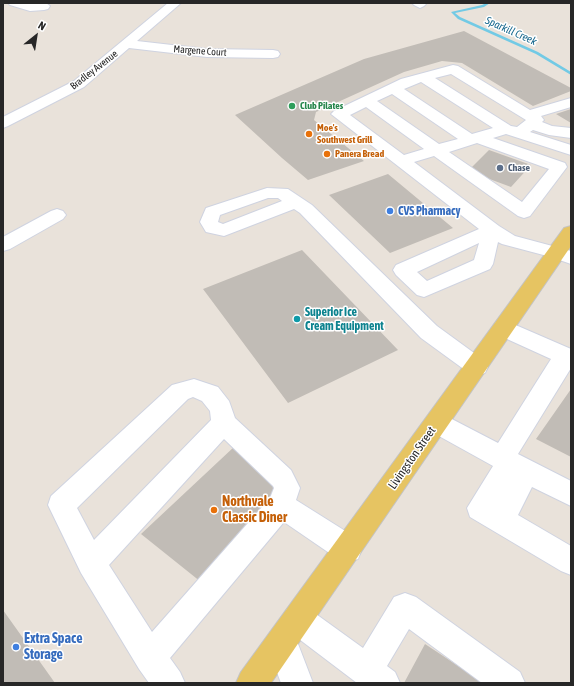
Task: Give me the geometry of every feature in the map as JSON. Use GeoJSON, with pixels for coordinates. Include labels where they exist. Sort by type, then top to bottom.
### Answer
{"type":"FeatureCollection","features":[{"type":"Feature","properties":{"kind":"main road","name":"Livingston Street"},"geometry":{"type":"LineString","coordinates":[[252,683],[545,269],[564,255],[571,232]]}},
{"type":"Feature","properties":{"kind":"street"},"geometry":{"type":"LineString","coordinates":[[14,3],[30,7],[44,6]]}},
{"type":"Feature","properties":{"kind":"street","name":"Bradley Avenue"},"geometry":{"type":"LineString","coordinates":[[3,123],[79,84],[175,3]]}},
{"type":"Feature","properties":{"kind":"street","name":"Margene Court"},"geometry":{"type":"LineString","coordinates":[[127,44],[199,52],[273,54]]}},
{"type":"Feature","properties":{"kind":"street"},"geometry":{"type":"LineString","coordinates":[[564,255],[509,240],[492,230],[339,114],[406,82],[453,69],[522,125],[571,133]]}},
{"type":"Feature","properties":{"kind":"street"},"geometry":{"type":"LineString","coordinates":[[423,77],[571,150]]}},
{"type":"Feature","properties":{"kind":"street"},"geometry":{"type":"LineString","coordinates":[[367,101],[524,212],[559,167],[474,139],[393,88]]}},
{"type":"Feature","properties":{"kind":"street"},"geometry":{"type":"LineString","coordinates":[[402,161],[522,125],[571,102]]}},
{"type":"Feature","properties":{"kind":"street"},"geometry":{"type":"LineString","coordinates":[[289,198],[317,220],[429,332],[477,367]]}},
{"type":"Feature","properties":{"kind":"street"},"geometry":{"type":"LineString","coordinates":[[3,245],[57,215]]}},
{"type":"Feature","properties":{"kind":"street"},"geometry":{"type":"LineString","coordinates":[[492,230],[497,241],[520,255],[543,265],[545,269]]}},
{"type":"Feature","properties":{"kind":"street"},"geometry":{"type":"LineString","coordinates":[[504,328],[568,357],[513,464],[490,514],[571,560]]}},
{"type":"Feature","properties":{"kind":"street"},"geometry":{"type":"LineString","coordinates":[[150,658],[281,505],[287,488],[282,478],[224,423],[221,408],[210,394],[194,388],[180,392],[61,505],[91,563],[150,658],[170,683]]}},
{"type":"Feature","properties":{"kind":"street"},"geometry":{"type":"LineString","coordinates":[[91,563],[224,423]]}},
{"type":"Feature","properties":{"kind":"street"},"geometry":{"type":"LineString","coordinates":[[437,423],[571,494]]}},
{"type":"Feature","properties":{"kind":"street"},"geometry":{"type":"LineString","coordinates":[[281,505],[348,549]]}},
{"type":"Feature","properties":{"kind":"street"},"geometry":{"type":"LineString","coordinates":[[290,631],[375,677],[405,608],[509,683]]}},
{"type":"Feature","properties":{"kind":"street"},"geometry":{"type":"LineString","coordinates":[[290,631],[298,683]]}},
{"type":"Feature","properties":{"kind":"building"},"geometry":{"type":"Polygon","coordinates":[[[464,31],[571,88],[571,91],[533,106],[462,63],[442,61],[404,72],[316,112],[314,120],[364,161],[308,180],[235,115],[364,59],[464,31]]]}},
{"type":"Feature","properties":{"kind":"building"},"geometry":{"type":"Polygon","coordinates":[[[571,109],[571,123],[556,114],[571,109]]]}},
{"type":"Feature","properties":{"kind":"building","name":"Chase"},"geometry":{"type":"Polygon","coordinates":[[[489,150],[531,165],[511,187],[468,171],[489,150]]]}},
{"type":"Feature","properties":{"kind":"building","name":"CVS Pharmacy"},"geometry":{"type":"Polygon","coordinates":[[[388,174],[453,228],[390,253],[329,195],[388,174]]]}},
{"type":"Feature","properties":{"kind":"building","name":"Superior Ice Cream Equipment"},"geometry":{"type":"Polygon","coordinates":[[[302,250],[398,350],[288,403],[203,289],[302,250]]]}},
{"type":"Feature","properties":{"kind":"building"},"geometry":{"type":"Polygon","coordinates":[[[571,389],[571,457],[536,439],[571,389]]]}},
{"type":"Feature","properties":{"kind":"building","name":"Northvale Classic Diner"},"geometry":{"type":"Polygon","coordinates":[[[235,446],[282,487],[201,582],[141,534],[235,446]]]}},
{"type":"Feature","properties":{"kind":"building","name":"Extra Space Storage"},"geometry":{"type":"Polygon","coordinates":[[[3,610],[55,683],[3,683],[3,610]]]}},
{"type":"Feature","properties":{"kind":"building"},"geometry":{"type":"Polygon","coordinates":[[[425,644],[484,683],[404,683],[425,644]]]}},
{"type":"Feature","properties":{"kind":"waterway","name":"Sparkill Creek"},"geometry":{"type":"LineString","coordinates":[[488,3],[483,6],[453,12],[459,18],[537,53],[571,74]]}},
{"type":"Feature","properties":{"kind":"place","name":"Club Pilates"},"geometry":{"type":"Point","coordinates":[292,106]}},
{"type":"Feature","properties":{"kind":"place","name":"Moe's Southwest Grill"},"geometry":{"type":"Point","coordinates":[309,134]}},
{"type":"Feature","properties":{"kind":"place","name":"Panera Bread"},"geometry":{"type":"Point","coordinates":[327,154]}},
{"type":"Feature","properties":{"kind":"place","name":"Chase"},"geometry":{"type":"Point","coordinates":[500,168]}},
{"type":"Feature","properties":{"kind":"place","name":"CVS Pharmacy"},"geometry":{"type":"Point","coordinates":[390,211]}},
{"type":"Feature","properties":{"kind":"place","name":"Superior Ice Cream Equipment"},"geometry":{"type":"Point","coordinates":[297,319]}},
{"type":"Feature","properties":{"kind":"place","name":"Northvale Classic Diner"},"geometry":{"type":"Point","coordinates":[214,510]}},
{"type":"Feature","properties":{"kind":"place","name":"Extra Space Storage"},"geometry":{"type":"Point","coordinates":[16,647]}}]}
